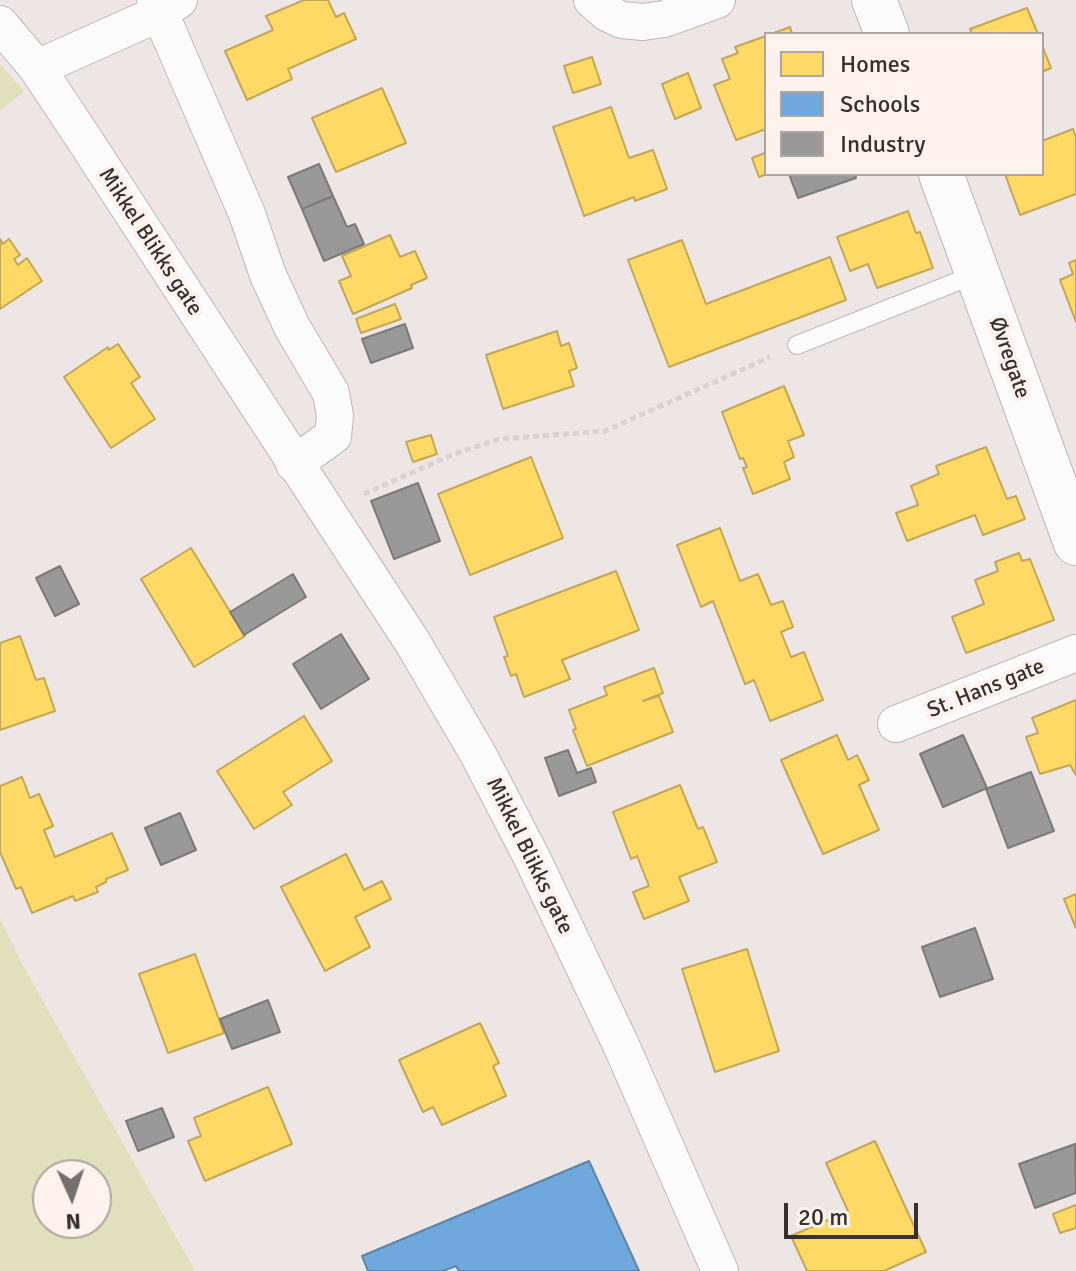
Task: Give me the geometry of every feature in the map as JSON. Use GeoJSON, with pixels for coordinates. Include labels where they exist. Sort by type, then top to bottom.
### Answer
{"type":"FeatureCollection","features":[{"type":"Feature","properties":{"kind":"street"},"geometry":{"type":"LineString","coordinates":[[592,0],[607,13],[622,20],[643,22],[664,19],[717,0]]}},
{"type":"Feature","properties":{"kind":"street"},"geometry":{"type":"LineString","coordinates":[[874,0],[886,32]]}},
{"type":"Feature","properties":{"kind":"street"},"geometry":{"type":"LineString","coordinates":[[37,68],[165,4],[268,275],[292,327],[331,393],[335,416],[333,436],[294,464]]}},
{"type":"Feature","properties":{"kind":"street","name":"Mikkel Blikks gate"},"geometry":{"type":"LineString","coordinates":[[0,24],[37,68],[413,643],[478,754],[532,858],[621,1045],[720,1271]]}},
{"type":"Feature","properties":{"kind":"street","name":"Øvregate"},"geometry":{"type":"LineString","coordinates":[[942,176],[1076,543]]}},
{"type":"Feature","properties":{"kind":"street","name":"St. Hans gate"},"geometry":{"type":"LineString","coordinates":[[896,724],[1076,653]]}},
{"type":"Feature","properties":{"kind":"lane"},"geometry":{"type":"LineString","coordinates":[[797,345],[979,273]]}},
{"type":"Feature","properties":{"kind":"path"},"geometry":{"type":"LineString","coordinates":[[327,515],[388,483],[454,454],[499,439],[605,431],[797,345]]}},
{"type":"Feature","properties":{"kind":"green space"},"geometry":{"type":"Polygon","coordinates":[[[0,64],[24,91],[0,111],[0,64]]]}},
{"type":"Feature","properties":{"kind":"green space"},"geometry":{"type":"Polygon","coordinates":[[[0,918],[21,962],[195,1271],[0,1271],[0,918]]]}},
{"type":"Feature","properties":{"kind":"building: Homes"},"geometry":{"type":"Polygon","coordinates":[[[304,0],[328,0],[336,17],[344,13],[356,39],[288,69],[292,79],[247,100],[225,51],[273,30],[266,16],[304,0]]]}},
{"type":"Feature","properties":{"kind":"building: Homes"},"geometry":{"type":"Polygon","coordinates":[[[1027,8],[1037,32],[971,32],[970,29],[1027,8]]]}},
{"type":"Feature","properties":{"kind":"building: Homes"},"geometry":{"type":"Polygon","coordinates":[[[764,37],[764,130],[736,140],[714,85],[730,79],[722,59],[738,53],[735,47],[764,37]]]}},
{"type":"Feature","properties":{"kind":"building: Homes"},"geometry":{"type":"Polygon","coordinates":[[[1044,50],[1051,68],[1044,71],[1044,50]]]}},
{"type":"Feature","properties":{"kind":"building: Homes"},"geometry":{"type":"Polygon","coordinates":[[[592,57],[601,84],[573,93],[564,66],[592,57]]]}},
{"type":"Feature","properties":{"kind":"building: Homes"},"geometry":{"type":"Polygon","coordinates":[[[688,73],[701,108],[675,119],[662,84],[688,73]]]}},
{"type":"Feature","properties":{"kind":"building: Homes"},"geometry":{"type":"Polygon","coordinates":[[[382,88],[406,143],[336,172],[312,118],[382,88]]]}},
{"type":"Feature","properties":{"kind":"building: Homes"},"geometry":{"type":"Polygon","coordinates":[[[611,107],[629,158],[653,150],[667,189],[635,201],[634,197],[584,216],[553,127],[611,107]]]}},
{"type":"Feature","properties":{"kind":"building: Homes"},"geometry":{"type":"Polygon","coordinates":[[[1073,129],[1076,137],[1076,194],[1020,215],[1006,176],[1044,176],[1044,140],[1073,129]]]}},
{"type":"Feature","properties":{"kind":"building: Homes"},"geometry":{"type":"Polygon","coordinates":[[[764,153],[764,175],[759,177],[752,158],[764,153]]]}},
{"type":"Feature","properties":{"kind":"building: Homes"},"geometry":{"type":"Polygon","coordinates":[[[908,211],[916,233],[920,232],[933,268],[877,288],[868,264],[850,271],[837,237],[908,211]]]}},
{"type":"Feature","properties":{"kind":"building: Homes"},"geometry":{"type":"Polygon","coordinates":[[[390,235],[400,257],[415,251],[427,278],[411,285],[412,288],[353,314],[339,281],[351,276],[342,256],[390,235]]]}},
{"type":"Feature","properties":{"kind":"building: Homes"},"geometry":{"type":"Polygon","coordinates":[[[0,239],[3,244],[9,239],[20,255],[14,259],[18,265],[27,258],[42,281],[0,309],[0,239]]]}},
{"type":"Feature","properties":{"kind":"building: Homes"},"geometry":{"type":"Polygon","coordinates":[[[682,240],[706,304],[830,257],[846,300],[669,367],[628,260],[682,240]]]}},
{"type":"Feature","properties":{"kind":"building: Homes"},"geometry":{"type":"Polygon","coordinates":[[[1076,260],[1076,322],[1060,280],[1073,274],[1069,263],[1076,260]]]}},
{"type":"Feature","properties":{"kind":"building: Homes"},"geometry":{"type":"Polygon","coordinates":[[[395,304],[401,319],[361,333],[356,319],[395,304]]]}},
{"type":"Feature","properties":{"kind":"building: Homes"},"geometry":{"type":"Polygon","coordinates":[[[557,331],[561,346],[569,343],[577,368],[569,371],[574,386],[503,409],[486,355],[557,331]]]}},
{"type":"Feature","properties":{"kind":"building: Homes"},"geometry":{"type":"Polygon","coordinates":[[[118,344],[140,377],[131,383],[155,419],[111,448],[64,377],[108,347],[109,350],[118,344]]]}},
{"type":"Feature","properties":{"kind":"building: Homes"},"geometry":{"type":"Polygon","coordinates":[[[784,386],[804,435],[788,441],[794,457],[784,462],[790,479],[753,494],[743,468],[747,467],[743,458],[740,459],[722,412],[784,386]]]}},
{"type":"Feature","properties":{"kind":"building: Homes"},"geometry":{"type":"Polygon","coordinates":[[[431,435],[437,454],[413,462],[406,442],[431,435]]]}},
{"type":"Feature","properties":{"kind":"building: Homes"},"geometry":{"type":"Polygon","coordinates":[[[986,447],[1007,499],[1016,496],[1025,519],[983,535],[975,515],[907,541],[896,513],[918,505],[911,486],[939,474],[936,466],[986,447]]]}},
{"type":"Feature","properties":{"kind":"building: Homes"},"geometry":{"type":"Polygon","coordinates":[[[531,457],[563,538],[470,575],[438,494],[531,457]]]}},
{"type":"Feature","properties":{"kind":"building: Homes"},"geometry":{"type":"Polygon","coordinates":[[[720,528],[740,581],[758,574],[771,605],[783,601],[793,627],[781,632],[791,657],[804,652],[823,700],[770,721],[754,680],[745,684],[713,601],[701,607],[677,545],[720,528]]]}},
{"type":"Feature","properties":{"kind":"building: Homes"},"geometry":{"type":"Polygon","coordinates":[[[191,548],[245,636],[194,667],[141,579],[191,548]]]}},
{"type":"Feature","properties":{"kind":"building: Homes"},"geometry":{"type":"Polygon","coordinates":[[[1019,553],[1022,561],[1030,559],[1054,620],[966,653],[952,617],[984,604],[975,580],[998,571],[995,562],[1019,553]]]}},
{"type":"Feature","properties":{"kind":"building: Homes"},"geometry":{"type":"Polygon","coordinates":[[[616,571],[639,630],[562,660],[570,679],[524,697],[516,674],[511,676],[504,657],[508,656],[494,617],[616,571]]]}},
{"type":"Feature","properties":{"kind":"building: Homes"},"geometry":{"type":"Polygon","coordinates":[[[20,636],[36,680],[44,678],[55,711],[0,730],[0,643],[20,636]]]}},
{"type":"Feature","properties":{"kind":"building: Homes"},"geometry":{"type":"Polygon","coordinates":[[[654,668],[663,693],[643,701],[659,696],[673,732],[587,766],[569,710],[607,695],[604,687],[654,668]]]}},
{"type":"Feature","properties":{"kind":"building: Homes"},"geometry":{"type":"Polygon","coordinates":[[[1076,700],[1076,775],[1070,765],[1040,774],[1026,737],[1038,733],[1032,718],[1076,700]]]}},
{"type":"Feature","properties":{"kind":"building: Homes"},"geometry":{"type":"Polygon","coordinates":[[[304,716],[332,761],[283,792],[292,805],[254,829],[217,771],[304,716]]]}},
{"type":"Feature","properties":{"kind":"building: Homes"},"geometry":{"type":"Polygon","coordinates":[[[837,735],[848,760],[857,755],[869,780],[859,785],[879,830],[823,854],[781,760],[837,735]]]}},
{"type":"Feature","properties":{"kind":"building: Homes"},"geometry":{"type":"Polygon","coordinates":[[[22,777],[30,798],[39,794],[53,826],[44,830],[55,857],[112,833],[128,870],[106,879],[96,887],[98,892],[75,901],[73,896],[32,913],[21,887],[16,889],[0,852],[0,786],[22,777]]]}},
{"type":"Feature","properties":{"kind":"building: Homes"},"geometry":{"type":"Polygon","coordinates":[[[680,785],[698,829],[703,827],[717,862],[679,877],[689,901],[644,919],[633,892],[649,886],[637,856],[631,859],[613,812],[680,785]]]}},
{"type":"Feature","properties":{"kind":"building: Homes"},"geometry":{"type":"Polygon","coordinates":[[[346,854],[364,890],[382,881],[391,899],[355,917],[370,947],[325,971],[281,887],[346,854]]]}},
{"type":"Feature","properties":{"kind":"building: Homes"},"geometry":{"type":"Polygon","coordinates":[[[1076,894],[1076,928],[1064,899],[1076,894]]]}},
{"type":"Feature","properties":{"kind":"building: Homes"},"geometry":{"type":"Polygon","coordinates":[[[747,949],[779,1051],[715,1072],[682,969],[747,949]]]}},
{"type":"Feature","properties":{"kind":"building: Homes"},"geometry":{"type":"Polygon","coordinates":[[[195,954],[224,1033],[168,1053],[139,974],[195,954]]]}},
{"type":"Feature","properties":{"kind":"building: Homes"},"geometry":{"type":"Polygon","coordinates":[[[480,1023],[499,1063],[493,1066],[506,1096],[442,1125],[433,1107],[423,1112],[399,1060],[480,1023]]]}},
{"type":"Feature","properties":{"kind":"building: Homes"},"geometry":{"type":"Polygon","coordinates":[[[268,1087],[292,1144],[205,1181],[188,1141],[201,1136],[194,1118],[268,1087]]]}},
{"type":"Feature","properties":{"kind":"building: Homes"},"geometry":{"type":"Polygon","coordinates":[[[875,1141],[926,1252],[884,1271],[807,1271],[791,1236],[848,1211],[826,1163],[875,1141]]]}},
{"type":"Feature","properties":{"kind":"building: Homes"},"geometry":{"type":"Polygon","coordinates":[[[1076,1205],[1076,1228],[1060,1233],[1053,1214],[1076,1205]]]}},
{"type":"Feature","properties":{"kind":"building: Schools"},"geometry":{"type":"Polygon","coordinates":[[[589,1161],[639,1271],[459,1271],[456,1266],[443,1271],[368,1271],[362,1256],[589,1161]]]}},
{"type":"Feature","properties":{"kind":"building: Industry"},"geometry":{"type":"Polygon","coordinates":[[[319,164],[333,196],[302,209],[288,177],[319,164]]]}},
{"type":"Feature","properties":{"kind":"building: Industry"},"geometry":{"type":"Polygon","coordinates":[[[790,176],[856,176],[856,178],[798,198],[790,176]]]}},
{"type":"Feature","properties":{"kind":"building: Industry"},"geometry":{"type":"Polygon","coordinates":[[[333,196],[347,227],[355,224],[364,244],[324,261],[302,209],[333,196]]]}},
{"type":"Feature","properties":{"kind":"building: Industry"},"geometry":{"type":"Polygon","coordinates":[[[405,324],[413,348],[371,363],[362,339],[405,324]]]}},
{"type":"Feature","properties":{"kind":"building: Industry"},"geometry":{"type":"Polygon","coordinates":[[[418,483],[440,541],[394,559],[371,501],[418,483]]]}},
{"type":"Feature","properties":{"kind":"building: Industry"},"geometry":{"type":"Polygon","coordinates":[[[60,566],[79,604],[55,616],[36,578],[60,566]]]}},
{"type":"Feature","properties":{"kind":"building: Industry"},"geometry":{"type":"Polygon","coordinates":[[[293,574],[306,597],[244,635],[230,612],[293,574]]]}},
{"type":"Feature","properties":{"kind":"building: Industry"},"geometry":{"type":"Polygon","coordinates":[[[341,634],[369,679],[321,709],[293,664],[341,634]]]}},
{"type":"Feature","properties":{"kind":"building: Industry"},"geometry":{"type":"Polygon","coordinates":[[[963,735],[987,788],[943,807],[920,754],[963,735]]]}},
{"type":"Feature","properties":{"kind":"building: Industry"},"geometry":{"type":"Polygon","coordinates":[[[568,750],[577,773],[591,768],[596,782],[559,796],[545,758],[568,750]]]}},
{"type":"Feature","properties":{"kind":"building: Industry"},"geometry":{"type":"Polygon","coordinates":[[[1031,772],[1054,831],[1008,848],[986,789],[1031,772]]]}},
{"type":"Feature","properties":{"kind":"building: Industry"},"geometry":{"type":"Polygon","coordinates":[[[180,813],[196,850],[161,865],[145,828],[180,813]]]}},
{"type":"Feature","properties":{"kind":"building: Industry"},"geometry":{"type":"Polygon","coordinates":[[[975,928],[993,979],[940,997],[922,947],[975,928]]]}},
{"type":"Feature","properties":{"kind":"building: Industry"},"geometry":{"type":"Polygon","coordinates":[[[268,1000],[280,1032],[232,1049],[220,1019],[268,1000]]]}},
{"type":"Feature","properties":{"kind":"building: Industry"},"geometry":{"type":"Polygon","coordinates":[[[162,1108],[174,1137],[138,1151],[126,1121],[162,1108]]]}},
{"type":"Feature","properties":{"kind":"building: Industry"},"geometry":{"type":"Polygon","coordinates":[[[1075,1144],[1076,1193],[1035,1208],[1019,1164],[1075,1144]]]}}]}
